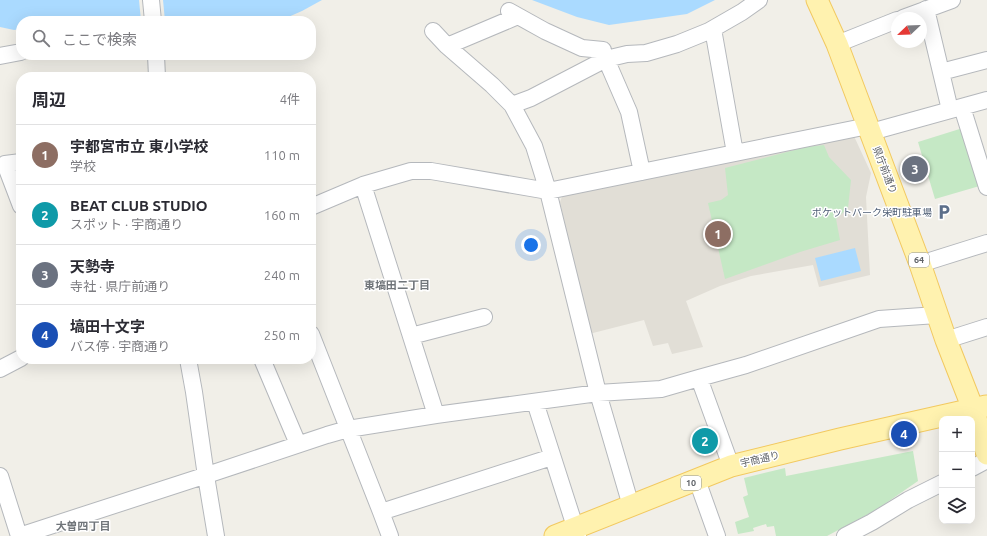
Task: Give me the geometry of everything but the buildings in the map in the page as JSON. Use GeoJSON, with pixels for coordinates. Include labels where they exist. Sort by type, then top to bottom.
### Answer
{"type":"FeatureCollection","features":[{"type":"Feature","properties":{"kind":"main road","name":"県庁前通り"},"geometry":{"type":"LineString","coordinates":[[817,0],[837,44],[870,129],[920,264],[946,340],[980,408],[987,454]]}},
{"type":"Feature","properties":{"kind":"main road","name":"宇商通り"},"geometry":{"type":"LineString","coordinates":[[555,536],[576,532],[631,506],[731,466],[840,439],[980,408]]}},
{"type":"Feature","properties":{"kind":"street"},"geometry":{"type":"LineString","coordinates":[[151,0],[153,16]]}},
{"type":"Feature","properties":{"kind":"street"},"geometry":{"type":"LineString","coordinates":[[447,46],[513,13],[544,31],[582,48],[605,54],[646,52],[677,44],[713,29],[759,0]]}},
{"type":"Feature","properties":{"kind":"street"},"geometry":{"type":"LineString","coordinates":[[918,12],[952,0]]}},
{"type":"Feature","properties":{"kind":"street"},"geometry":{"type":"LineString","coordinates":[[926,9],[941,72],[987,187]]}},
{"type":"Feature","properties":{"kind":"street"},"geometry":{"type":"LineString","coordinates":[[837,44],[891,22]]}},
{"type":"Feature","properties":{"kind":"street"},"geometry":{"type":"LineString","coordinates":[[713,29],[736,153]]}},
{"type":"Feature","properties":{"kind":"street"},"geometry":{"type":"LineString","coordinates":[[433,31],[447,46],[492,85],[512,105],[534,146],[548,191],[598,393],[631,506]]}},
{"type":"Feature","properties":{"kind":"street"},"geometry":{"type":"LineString","coordinates":[[0,56],[16,53]]}},
{"type":"Feature","properties":{"kind":"street"},"geometry":{"type":"LineString","coordinates":[[512,105],[531,98],[605,54]]}},
{"type":"Feature","properties":{"kind":"street"},"geometry":{"type":"LineString","coordinates":[[605,54],[629,112],[642,172]]}},
{"type":"Feature","properties":{"kind":"street"},"geometry":{"type":"LineString","coordinates":[[154,60],[156,72]]}},
{"type":"Feature","properties":{"kind":"street"},"geometry":{"type":"LineString","coordinates":[[941,72],[987,60]]}},
{"type":"Feature","properties":{"kind":"street"},"geometry":{"type":"LineString","coordinates":[[316,205],[363,185],[411,171],[431,171],[548,191],[736,153],[870,129],[987,100]]}},
{"type":"Feature","properties":{"kind":"street"},"geometry":{"type":"LineString","coordinates":[[9,159],[16,186]]}},
{"type":"Feature","properties":{"kind":"street"},"geometry":{"type":"LineString","coordinates":[[363,185],[436,415]]}},
{"type":"Feature","properties":{"kind":"street"},"geometry":{"type":"LineString","coordinates":[[920,264],[987,243]]}},
{"type":"Feature","properties":{"kind":"street"},"geometry":{"type":"LineString","coordinates":[[0,476],[19,536],[348,429],[436,415],[598,393],[661,389],[746,365],[879,319],[938,314]]}},
{"type":"Feature","properties":{"kind":"street"},"geometry":{"type":"LineString","coordinates":[[411,336],[484,317]]}},
{"type":"Feature","properties":{"kind":"street"},"geometry":{"type":"LineString","coordinates":[[946,340],[987,327]]}},
{"type":"Feature","properties":{"kind":"street"},"geometry":{"type":"LineString","coordinates":[[316,347],[382,512],[390,536]]}},
{"type":"Feature","properties":{"kind":"street"},"geometry":{"type":"LineString","coordinates":[[0,369],[16,361]]}},
{"type":"Feature","properties":{"kind":"street"},"geometry":{"type":"LineString","coordinates":[[189,364],[216,536]]}},
{"type":"Feature","properties":{"kind":"street"},"geometry":{"type":"LineString","coordinates":[[264,364],[298,444]]}},
{"type":"Feature","properties":{"kind":"street"},"geometry":{"type":"LineString","coordinates":[[699,378],[731,466]]}},
{"type":"Feature","properties":{"kind":"street"},"geometry":{"type":"LineString","coordinates":[[535,402],[576,532]]}},
{"type":"Feature","properties":{"kind":"street"},"geometry":{"type":"LineString","coordinates":[[382,512],[552,457]]}},
{"type":"Feature","properties":{"kind":"street"},"geometry":{"type":"LineString","coordinates":[[975,466],[987,460]]}},
{"type":"Feature","properties":{"kind":"street"},"geometry":{"type":"LineString","coordinates":[[697,480],[717,536]]}},
{"type":"Feature","properties":{"kind":"street"},"geometry":{"type":"LineString","coordinates":[[845,536],[872,522],[908,500],[939,484]]}},
{"type":"Feature","properties":{"kind":"shaded area"},"geometry":{"type":"Polygon","coordinates":[[[853,134],[871,173],[866,197],[870,275],[819,287],[813,265],[751,276],[720,286],[686,301],[703,347],[672,354],[668,343],[653,346],[644,320],[589,334],[560,202],[563,194],[853,134]]]}},
{"type":"Feature","properties":{"kind":"green space"},"geometry":{"type":"Polygon","coordinates":[[[966,127],[983,185],[935,199],[918,142],[966,127]]]}},
{"type":"Feature","properties":{"kind":"green space"},"geometry":{"type":"Polygon","coordinates":[[[824,145],[829,157],[851,180],[848,208],[836,219],[840,240],[800,252],[725,279],[708,203],[721,200],[728,195],[725,168],[806,147],[824,145]]]}},
{"type":"Feature","properties":{"kind":"green space"},"geometry":{"type":"Polygon","coordinates":[[[913,451],[918,481],[876,510],[827,536],[776,536],[774,526],[767,527],[766,524],[753,528],[754,531],[738,534],[735,522],[749,517],[743,497],[748,495],[744,478],[785,468],[786,476],[913,451]]]}},
{"type":"Feature","properties":{"kind":"water"},"geometry":{"type":"Polygon","coordinates":[[[0,0],[322,0],[290,16],[16,16],[16,30],[0,27],[0,0]]]}},
{"type":"Feature","properties":{"kind":"water"},"geometry":{"type":"Polygon","coordinates":[[[532,0],[715,0],[687,14],[609,25],[577,17],[532,0]]]}},
{"type":"Feature","properties":{"kind":"water"},"geometry":{"type":"Polygon","coordinates":[[[855,248],[861,271],[821,281],[815,258],[855,248]]]}},
{"type":"Feature","properties":{"kind":"pier"},"geometry":{"type":"Polygon","coordinates":[[[139,0],[163,0],[165,16],[141,16],[139,0]]]}},
{"type":"Feature","properties":{"kind":"place","name":"天勢寺"},"geometry":{"type":"Point","coordinates":[915,169]}},
{"type":"Feature","properties":{"kind":"place","name":"ポケットパーク栄町駐車場"},"geometry":{"type":"Point","coordinates":[944,212]}},
{"type":"Feature","properties":{"kind":"place","name":"宇都宮市立 東小学校"},"geometry":{"type":"Point","coordinates":[718,234]}},
{"type":"Feature","properties":{"kind":"place","name":"塙田十文字"},"geometry":{"type":"Point","coordinates":[904,434]}},
{"type":"Feature","properties":{"kind":"place","name":"BEAT CLUB STUDIO"},"geometry":{"type":"Point","coordinates":[705,441]}},
{"type":"Feature","properties":{"kind":"district","name":"東塙田二丁目"},"geometry":{"type":"Point","coordinates":[397,285]}},
{"type":"Feature","properties":{"kind":"district","name":"大曽四丁目"},"geometry":{"type":"Point","coordinates":[83,526]}}]}
